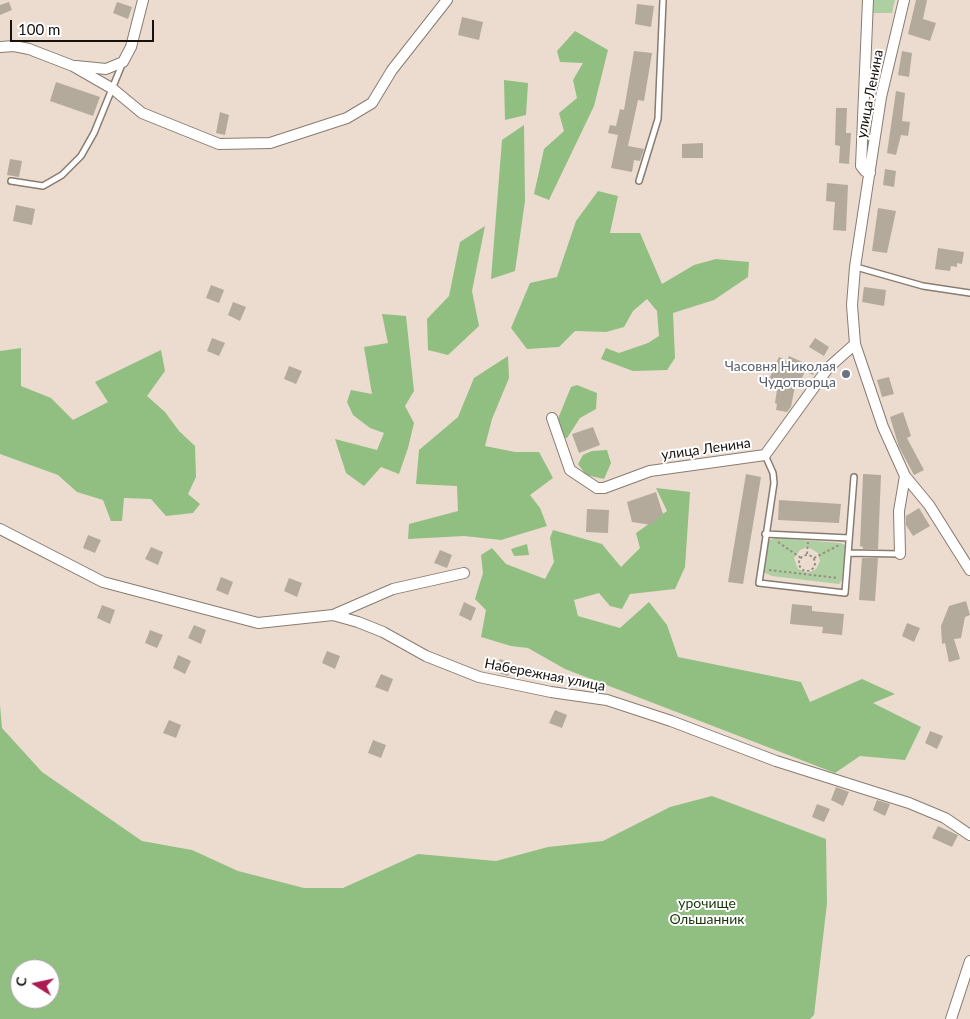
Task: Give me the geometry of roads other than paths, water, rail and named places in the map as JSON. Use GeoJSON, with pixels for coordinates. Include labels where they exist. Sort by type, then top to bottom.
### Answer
{"type":"FeatureCollection","features":[{"type":"Feature","properties":{"kind":"street"},"geometry":{"type":"LineString","coordinates":[[73,66],[106,69],[123,62],[131,47],[143,0]]}},
{"type":"Feature","properties":{"kind":"street"},"geometry":{"type":"LineString","coordinates":[[0,48],[14,46],[29,49],[73,66],[113,89],[142,113],[219,144],[270,143],[347,118],[372,103],[392,70],[446,0]]}},
{"type":"Feature","properties":{"kind":"street"},"geometry":{"type":"LineString","coordinates":[[868,0],[861,166],[864,171],[870,172]]}},
{"type":"Feature","properties":{"kind":"street","name":"улица Ленина"},"geometry":{"type":"LineString","coordinates":[[904,0],[882,97],[855,267],[852,304],[855,344],[882,426],[905,476],[929,505],[970,570]]}},
{"type":"Feature","properties":{"kind":"street","name":"улица Ленина"},"geometry":{"type":"LineString","coordinates":[[552,418],[570,470],[597,488],[604,488],[650,471],[765,454],[828,368],[855,344]]}},
{"type":"Feature","properties":{"kind":"street"},"geometry":{"type":"LineString","coordinates":[[900,554],[899,511],[905,476]]}},
{"type":"Feature","properties":{"kind":"street","name":"Набережная улица"},"geometry":{"type":"LineString","coordinates":[[0,529],[103,582],[258,623],[332,615],[358,622],[383,632],[426,656],[479,677],[551,692],[607,700],[671,721],[776,761],[909,803],[945,818],[970,836]]}},
{"type":"Feature","properties":{"kind":"street"},"geometry":{"type":"LineString","coordinates":[[332,615],[393,589],[464,573]]}},
{"type":"Feature","properties":{"kind":"street"},"geometry":{"type":"LineString","coordinates":[[951,1019],[970,961]]}},
{"type":"Feature","properties":{"kind":"lane"},"geometry":{"type":"LineString","coordinates":[[639,181],[658,119],[663,0]]}},
{"type":"Feature","properties":{"kind":"lane"},"geometry":{"type":"LineString","coordinates":[[11,181],[43,186],[62,175],[81,156],[94,134],[123,62]]}},
{"type":"Feature","properties":{"kind":"lane"},"geometry":{"type":"LineString","coordinates":[[855,267],[923,286],[970,293]]}},
{"type":"Feature","properties":{"kind":"lane"},"geometry":{"type":"LineString","coordinates":[[765,454],[771,468],[774,483],[759,583],[845,593],[854,477]]}},
{"type":"Feature","properties":{"kind":"lane"},"geometry":{"type":"LineString","coordinates":[[766,534],[849,539]]}},
{"type":"Feature","properties":{"kind":"lane"},"geometry":{"type":"LineString","coordinates":[[848,553],[900,554]]}},
{"type":"Feature","properties":{"kind":"place","name":"Часовня Николая Чудотворца"},"geometry":{"type":"Point","coordinates":[846,374]}},
{"type":"Feature","properties":{"kind":"park label","name":"урочище Ольшанник"},"geometry":{"type":"Point","coordinates":[707,912]}}]}
